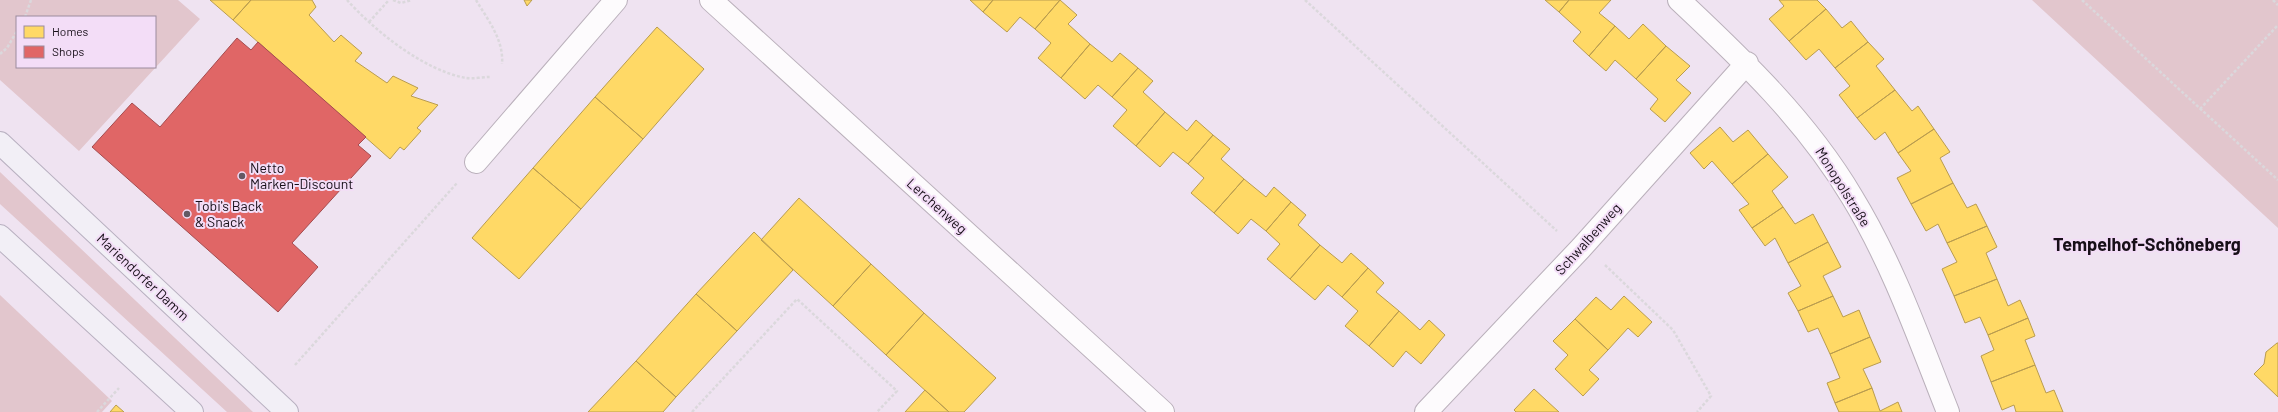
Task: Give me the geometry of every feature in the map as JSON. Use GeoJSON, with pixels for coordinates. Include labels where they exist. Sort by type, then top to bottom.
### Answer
{"type":"FeatureCollection","features":[{"type":"Feature","properties":{"kind":"main road","name":"Mariendorfer Damm"},"geometry":{"type":"LineString","coordinates":[[0,143],[287,412]]}},
{"type":"Feature","properties":{"kind":"main road"},"geometry":{"type":"LineString","coordinates":[[0,236],[192,412]]}},
{"type":"Feature","properties":{"kind":"street"},"geometry":{"type":"LineString","coordinates":[[476,162],[616,0]]}},
{"type":"Feature","properties":{"kind":"street","name":"Lerchenweg"},"geometry":{"type":"LineString","coordinates":[[711,0],[1162,412]]}},
{"type":"Feature","properties":{"kind":"street","name":"Monopolstraße"},"geometry":{"type":"LineString","coordinates":[[1679,0],[1747,63],[1804,127],[1852,196],[1886,259],[1948,412]]}},
{"type":"Feature","properties":{"kind":"street","name":"Schwalbenweg"},"geometry":{"type":"LineString","coordinates":[[1426,412],[1581,248],[1747,63]]}},
{"type":"Feature","properties":{"kind":"path"},"geometry":{"type":"LineString","coordinates":[[25,16],[31,0]]}},
{"type":"Feature","properties":{"kind":"path"},"geometry":{"type":"LineString","coordinates":[[347,0],[388,38],[418,58],[454,75],[468,78],[490,77]]}},
{"type":"Feature","properties":{"kind":"path"},"geometry":{"type":"LineString","coordinates":[[369,22],[389,0]]}},
{"type":"Feature","properties":{"kind":"path"},"geometry":{"type":"LineString","coordinates":[[393,0],[401,3],[412,0]]}},
{"type":"Feature","properties":{"kind":"path"},"geometry":{"type":"LineString","coordinates":[[476,0],[495,31],[503,53],[502,64]]}},
{"type":"Feature","properties":{"kind":"path"},"geometry":{"type":"LineString","coordinates":[[1305,0],[1559,233]]}},
{"type":"Feature","properties":{"kind":"path"},"geometry":{"type":"LineString","coordinates":[[2273,0],[2278,5]]}},
{"type":"Feature","properties":{"kind":"path"},"geometry":{"type":"LineString","coordinates":[[2084,1],[2278,180]]}},
{"type":"Feature","properties":{"kind":"path"},"geometry":{"type":"LineString","coordinates":[[2200,109],[2278,25]]}},
{"type":"Feature","properties":{"kind":"path"},"geometry":{"type":"LineString","coordinates":[[0,54],[7,48],[16,34]]}},
{"type":"Feature","properties":{"kind":"path"},"geometry":{"type":"LineString","coordinates":[[296,365],[476,162]]}},
{"type":"Feature","properties":{"kind":"path"},"geometry":{"type":"LineString","coordinates":[[1601,261],[1673,330],[1711,396],[1697,412]]}},
{"type":"Feature","properties":{"kind":"path"},"geometry":{"type":"LineString","coordinates":[[692,412],[797,299],[897,391],[877,412]]}},
{"type":"Feature","properties":{"kind":"path"},"geometry":{"type":"LineString","coordinates":[[97,412],[119,388]]}},
{"type":"Feature","properties":{"kind":"shaded area"},"geometry":{"type":"Polygon","coordinates":[[[0,0],[178,0],[200,19],[156,67],[156,16],[16,16],[16,68],[155,68],[79,151],[0,80],[0,0]]]}},
{"type":"Feature","properties":{"kind":"shaded area"},"geometry":{"type":"Polygon","coordinates":[[[2032,0],[2278,0],[2278,228],[2032,0]]]}},
{"type":"Feature","properties":{"kind":"shaded area"},"geometry":{"type":"Polygon","coordinates":[[[0,172],[253,412],[227,412],[0,204],[0,172]]]}},
{"type":"Feature","properties":{"kind":"shaded area"},"geometry":{"type":"Polygon","coordinates":[[[0,295],[112,401],[102,412],[0,412],[0,295]]]}},
{"type":"Feature","properties":{"kind":"building: Homes"},"geometry":{"type":"Polygon","coordinates":[[[210,0],[251,0],[233,20],[210,0]]]}},
{"type":"Feature","properties":{"kind":"building: Homes"},"geometry":{"type":"Polygon","coordinates":[[[251,0],[312,0],[316,7],[309,15],[334,42],[341,35],[362,53],[355,61],[387,83],[393,76],[418,88],[411,96],[438,105],[417,128],[421,131],[404,150],[400,147],[390,159],[233,20],[251,0]]]}},
{"type":"Feature","properties":{"kind":"building: Homes"},"geometry":{"type":"Polygon","coordinates":[[[524,0],[532,0],[527,6],[524,0]]]}},
{"type":"Feature","properties":{"kind":"building: Homes"},"geometry":{"type":"Polygon","coordinates":[[[970,0],[993,0],[983,12],[970,0]]]}},
{"type":"Feature","properties":{"kind":"building: Homes"},"geometry":{"type":"Polygon","coordinates":[[[993,0],[1060,0],[1035,29],[1020,17],[1007,32],[983,12],[993,0]]]}},
{"type":"Feature","properties":{"kind":"building: Homes"},"geometry":{"type":"Polygon","coordinates":[[[1060,0],[1077,15],[1068,24],[1090,44],[1061,78],[1038,58],[1051,43],[1035,29],[1060,0]]]}},
{"type":"Feature","properties":{"kind":"building: Homes"},"geometry":{"type":"Polygon","coordinates":[[[1545,0],[1569,0],[1559,12],[1545,0]]]}},
{"type":"Feature","properties":{"kind":"building: Homes"},"geometry":{"type":"Polygon","coordinates":[[[1569,0],[1611,0],[1599,13],[1615,26],[1589,56],[1573,41],[1581,32],[1559,12],[1569,0]]]}},
{"type":"Feature","properties":{"kind":"building: Homes"},"geometry":{"type":"Polygon","coordinates":[[[1779,0],[1817,0],[1826,9],[1789,41],[1769,19],[1784,6],[1779,0]]]}},
{"type":"Feature","properties":{"kind":"building: Homes"},"geometry":{"type":"Polygon","coordinates":[[[1826,9],[1842,28],[1851,21],[1868,42],[1835,68],[1819,49],[1806,60],[1789,41],[1826,9]]]}},
{"type":"Feature","properties":{"kind":"building: Homes"},"geometry":{"type":"Polygon","coordinates":[[[1643,24],[1666,46],[1636,79],[1615,60],[1606,71],[1589,56],[1615,26],[1629,39],[1643,24]]]}},
{"type":"Feature","properties":{"kind":"building: Homes"},"geometry":{"type":"Polygon","coordinates":[[[657,27],[704,69],[643,139],[595,97],[657,27]]]}},
{"type":"Feature","properties":{"kind":"building: Homes"},"geometry":{"type":"Polygon","coordinates":[[[1868,42],[1884,59],[1876,66],[1895,90],[1857,118],[1839,95],[1850,86],[1835,68],[1868,42]]]}},
{"type":"Feature","properties":{"kind":"building: Homes"},"geometry":{"type":"Polygon","coordinates":[[[1090,44],[1112,62],[1120,53],[1138,68],[1112,97],[1098,85],[1085,99],[1061,78],[1090,44]]]}},
{"type":"Feature","properties":{"kind":"building: Homes"},"geometry":{"type":"Polygon","coordinates":[[[1666,46],[1690,66],[1676,80],[1691,93],[1665,122],[1650,109],[1658,99],[1636,79],[1666,46]]]}},
{"type":"Feature","properties":{"kind":"building: Homes"},"geometry":{"type":"Polygon","coordinates":[[[1138,68],[1153,81],[1143,92],[1165,112],[1136,146],[1113,126],[1127,110],[1112,97],[1138,68]]]}},
{"type":"Feature","properties":{"kind":"building: Homes"},"geometry":{"type":"Polygon","coordinates":[[[1895,90],[1912,111],[1918,106],[1934,129],[1898,153],[1885,132],[1875,140],[1857,118],[1895,90]]]}},
{"type":"Feature","properties":{"kind":"building: Homes"},"geometry":{"type":"Polygon","coordinates":[[[595,97],[643,139],[581,209],[533,168],[595,97]]]}},
{"type":"Feature","properties":{"kind":"building: Homes"},"geometry":{"type":"Polygon","coordinates":[[[1165,112],[1187,131],[1196,120],[1213,135],[1188,164],[1173,152],[1160,167],[1136,146],[1165,112]]]}},
{"type":"Feature","properties":{"kind":"building: Homes"},"geometry":{"type":"Polygon","coordinates":[[[1720,127],[1733,142],[1748,130],[1768,154],[1732,184],[1712,161],[1704,169],[1690,153],[1720,127]]]}},
{"type":"Feature","properties":{"kind":"building: Homes"},"geometry":{"type":"Polygon","coordinates":[[[1934,129],[1950,152],[1940,158],[1953,183],[1911,204],[1897,178],[1911,171],[1898,153],[1934,129]]]}},
{"type":"Feature","properties":{"kind":"building: Homes"},"geometry":{"type":"Polygon","coordinates":[[[1213,135],[1230,149],[1221,159],[1244,179],[1214,213],[1191,193],[1204,178],[1188,164],[1213,135]]]}},
{"type":"Feature","properties":{"kind":"building: Homes"},"geometry":{"type":"Polygon","coordinates":[[[1768,154],[1788,177],[1772,191],[1783,207],[1752,228],[1739,210],[1749,204],[1732,184],[1768,154]]]}},
{"type":"Feature","properties":{"kind":"building: Homes"},"geometry":{"type":"Polygon","coordinates":[[[533,168],[581,209],[519,279],[472,238],[533,168]]]}},
{"type":"Feature","properties":{"kind":"building: Homes"},"geometry":{"type":"Polygon","coordinates":[[[1244,179],[1266,197],[1274,187],[1291,202],[1266,231],[1251,219],[1238,234],[1214,213],[1244,179]]]}},
{"type":"Feature","properties":{"kind":"building: Homes"},"geometry":{"type":"Polygon","coordinates":[[[1953,183],[1967,208],[1976,204],[1987,226],[1947,243],[1938,224],[1926,231],[1911,204],[1953,183]]]}},
{"type":"Feature","properties":{"kind":"building: Homes"},"geometry":{"type":"Polygon","coordinates":[[[799,198],[871,264],[833,306],[761,240],[799,198]]]}},
{"type":"Feature","properties":{"kind":"building: Homes"},"geometry":{"type":"Polygon","coordinates":[[[1291,202],[1306,215],[1298,225],[1320,245],[1290,279],[1267,259],[1280,244],[1266,231],[1291,202]]]}},
{"type":"Feature","properties":{"kind":"building: Homes"},"geometry":{"type":"Polygon","coordinates":[[[1783,207],[1795,224],[1813,214],[1828,242],[1788,263],[1775,238],[1765,246],[1752,228],[1783,207]]]}},
{"type":"Feature","properties":{"kind":"building: Homes"},"geometry":{"type":"Polygon","coordinates":[[[1987,226],[1997,247],[1986,253],[1997,279],[1954,296],[1942,269],[1957,262],[1947,243],[1987,226]]]}},
{"type":"Feature","properties":{"kind":"building: Homes"},"geometry":{"type":"Polygon","coordinates":[[[754,232],[793,270],[737,331],[696,294],[754,232]]]}},
{"type":"Feature","properties":{"kind":"building: Homes"},"geometry":{"type":"Polygon","coordinates":[[[1828,242],[1841,267],[1823,276],[1833,296],[1798,311],[1788,293],[1801,286],[1788,263],[1828,242]]]}},
{"type":"Feature","properties":{"kind":"building: Homes"},"geometry":{"type":"Polygon","coordinates":[[[1320,245],[1342,263],[1351,253],[1368,268],[1342,297],[1328,285],[1315,300],[1290,279],[1320,245]]]}},
{"type":"Feature","properties":{"kind":"building: Homes"},"geometry":{"type":"Polygon","coordinates":[[[871,264],[924,313],[886,355],[833,306],[871,264]]]}},
{"type":"Feature","properties":{"kind":"building: Homes"},"geometry":{"type":"Polygon","coordinates":[[[1368,268],[1384,283],[1376,292],[1399,311],[1369,346],[1345,326],[1358,311],[1342,297],[1368,268]]]}},
{"type":"Feature","properties":{"kind":"building: Homes"},"geometry":{"type":"Polygon","coordinates":[[[1997,279],[2008,306],[2020,300],[2028,318],[1988,335],[1980,317],[1965,323],[1954,296],[1997,279]]]}},
{"type":"Feature","properties":{"kind":"building: Homes"},"geometry":{"type":"Polygon","coordinates":[[[696,294],[737,331],[676,397],[636,361],[696,294]]]}},
{"type":"Feature","properties":{"kind":"building: Homes"},"geometry":{"type":"Polygon","coordinates":[[[1624,296],[1652,322],[1638,337],[1628,328],[1608,350],[1575,319],[1596,297],[1611,310],[1624,296]]]}},
{"type":"Feature","properties":{"kind":"building: Homes"},"geometry":{"type":"Polygon","coordinates":[[[1833,296],[1843,317],[1859,310],[1870,337],[1830,354],[1818,328],[1808,332],[1798,311],[1833,296]]]}},
{"type":"Feature","properties":{"kind":"building: Homes"},"geometry":{"type":"Polygon","coordinates":[[[1399,311],[1420,330],[1429,320],[1445,335],[1421,364],[1406,351],[1393,367],[1369,346],[1399,311]]]}},
{"type":"Feature","properties":{"kind":"building: Homes"},"geometry":{"type":"Polygon","coordinates":[[[924,313],[996,378],[964,412],[949,412],[886,355],[924,313]]]}},
{"type":"Feature","properties":{"kind":"building: Homes"},"geometry":{"type":"Polygon","coordinates":[[[2028,318],[2035,336],[2025,340],[2035,365],[1991,382],[1981,356],[1994,350],[1988,335],[2028,318]]]}},
{"type":"Feature","properties":{"kind":"building: Homes"},"geometry":{"type":"Polygon","coordinates":[[[1575,319],[1608,350],[1589,370],[1599,379],[1583,396],[1555,369],[1568,355],[1553,341],[1575,319]]]}},
{"type":"Feature","properties":{"kind":"building: Homes"},"geometry":{"type":"Polygon","coordinates":[[[1870,337],[1881,362],[1863,369],[1872,388],[1835,403],[1827,383],[1840,378],[1830,354],[1870,337]]]}},
{"type":"Feature","properties":{"kind":"building: Homes"},"geometry":{"type":"Polygon","coordinates":[[[2277,343],[2278,397],[2254,374],[2264,364],[2266,352],[2277,343]]]}},
{"type":"Feature","properties":{"kind":"building: Homes"},"geometry":{"type":"Polygon","coordinates":[[[636,361],[676,397],[663,412],[588,412],[636,361]]]}},
{"type":"Feature","properties":{"kind":"building: Homes"},"geometry":{"type":"Polygon","coordinates":[[[2035,365],[2046,393],[2054,390],[2063,412],[2016,412],[2014,405],[2002,410],[1991,382],[2035,365]]]}},
{"type":"Feature","properties":{"kind":"building: Homes"},"geometry":{"type":"Polygon","coordinates":[[[1872,388],[1880,411],[1898,402],[1902,412],[1839,412],[1835,403],[1872,388]]]}},
{"type":"Feature","properties":{"kind":"building: Homes"},"geometry":{"type":"Polygon","coordinates":[[[1534,389],[1559,412],[1516,412],[1514,410],[1534,389]]]}},
{"type":"Feature","properties":{"kind":"building: Homes"},"geometry":{"type":"Polygon","coordinates":[[[925,390],[949,412],[905,412],[925,390]]]}},
{"type":"Feature","properties":{"kind":"building: Homes"},"geometry":{"type":"Polygon","coordinates":[[[116,405],[124,412],[110,412],[116,405]]]}},
{"type":"Feature","properties":{"kind":"building: Shops"},"geometry":{"type":"Polygon","coordinates":[[[237,38],[251,50],[258,42],[366,137],[358,145],[371,156],[292,243],[318,267],[278,312],[92,147],[132,103],[160,127],[237,38]]]}},
{"type":"Feature","properties":{"kind":"place","name":"Netto Marken-Discount"},"geometry":{"type":"Point","coordinates":[242,176]}},
{"type":"Feature","properties":{"kind":"place","name":"Tobi's Back & Snack"},"geometry":{"type":"Point","coordinates":[187,214]}},
{"type":"Feature","properties":{"kind":"district","name":"Tempelhof-Schöneberg"},"geometry":{"type":"Point","coordinates":[2147,245]}}]}
